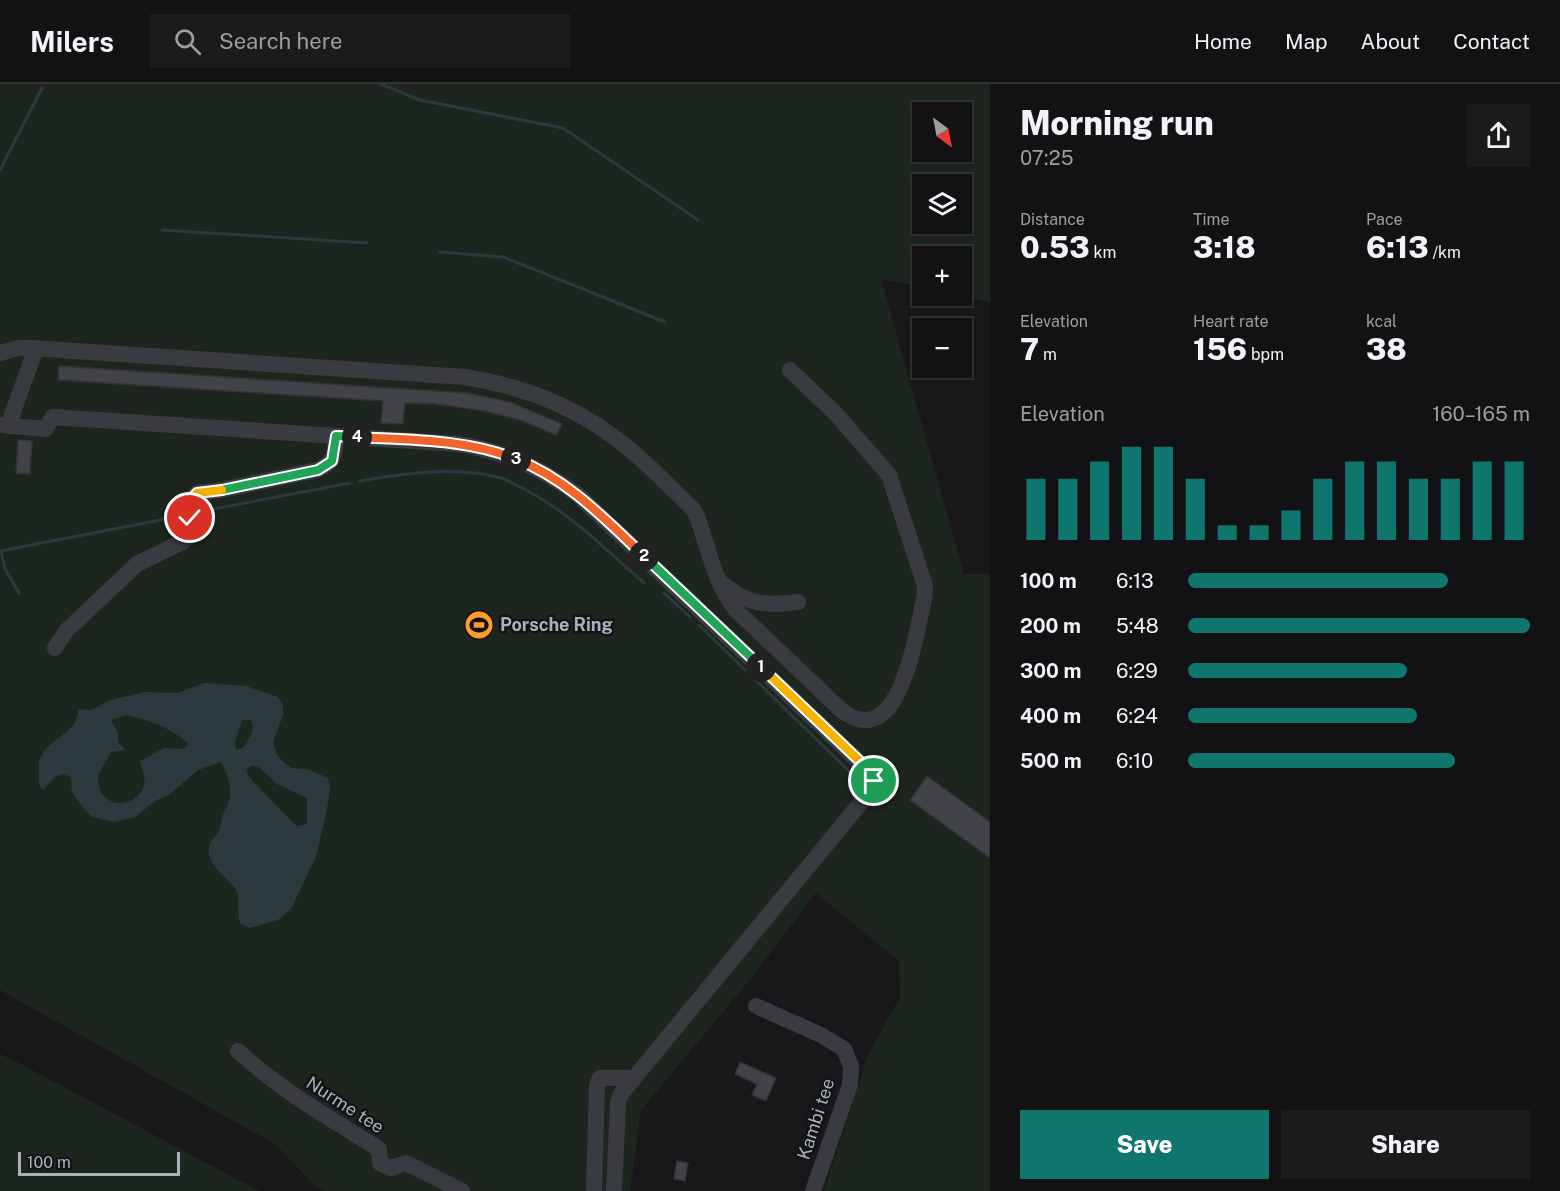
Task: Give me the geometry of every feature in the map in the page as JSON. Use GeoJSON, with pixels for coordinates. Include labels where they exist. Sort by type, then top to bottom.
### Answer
{"type":"FeatureCollection","features":[{"type":"Feature","properties":{"kind":"lane"},"geometry":{"type":"LineString","coordinates":[[0,353],[20,348],[36,348],[465,377],[488,381],[554,402],[594,423],[619,441],[686,502],[697,516],[720,583],[736,610],[850,716],[862,720],[873,718],[895,700],[902,687],[924,599],[925,586],[894,485],[881,464],[836,414],[790,370]]}},
{"type":"Feature","properties":{"kind":"lane"},"geometry":{"type":"LineString","coordinates":[[36,348],[4,425],[45,429],[53,417],[459,444],[482,447],[533,466],[578,495],[872,774],[873,788],[621,1094],[618,1102],[614,1191]]}},
{"type":"Feature","properties":{"kind":"lane"},"geometry":{"type":"LineString","coordinates":[[55,648],[66,631],[137,564],[184,541],[191,525],[189,501],[197,493],[318,470],[332,461],[336,436]]}},
{"type":"Feature","properties":{"kind":"lane"},"geometry":{"type":"LineString","coordinates":[[720,583],[737,596],[758,603],[775,605],[798,602]]}},
{"type":"Feature","properties":{"kind":"lane","name":"Kambi tee"},"geometry":{"type":"LineString","coordinates":[[756,1006],[829,1040],[843,1049],[851,1066],[850,1085],[813,1191]]}},
{"type":"Feature","properties":{"kind":"lane","name":"Nurme tee"},"geometry":{"type":"LineString","coordinates":[[238,1051],[258,1070],[301,1100],[379,1149],[380,1162],[391,1168],[406,1163],[462,1191]]}},
{"type":"Feature","properties":{"kind":"lane"},"geometry":{"type":"LineString","coordinates":[[594,1191],[597,1085],[600,1078],[634,1078]]}},
{"type":"Feature","properties":{"kind":"shaded area","name":"Porsche Ring"},"geometry":{"type":"Polygon","coordinates":[[[0,84],[990,84],[990,302],[972,298],[972,246],[912,246],[912,285],[881,279],[964,574],[990,574],[990,1191],[824,1191],[869,1053],[900,997],[899,961],[816,893],[748,982],[641,1110],[630,1191],[323,1191],[316,1187],[275,1144],[0,990],[0,84]]]}},
{"type":"Feature","properties":{"kind":"shaded area"},"geometry":{"type":"Polygon","coordinates":[[[204,683],[246,686],[278,697],[283,706],[283,715],[273,742],[276,752],[282,761],[292,768],[310,770],[328,778],[330,789],[327,809],[316,856],[291,909],[278,920],[250,928],[240,923],[237,892],[215,867],[210,857],[210,845],[220,830],[230,796],[229,780],[220,762],[198,770],[170,794],[155,801],[135,817],[114,822],[92,817],[85,810],[72,792],[71,777],[62,774],[56,776],[43,790],[40,787],[40,759],[49,746],[73,725],[78,709],[91,710],[111,700],[145,692],[178,693],[204,683]],[[126,715],[111,720],[118,733],[118,742],[126,750],[111,752],[98,775],[98,785],[107,799],[119,803],[132,800],[144,785],[140,761],[164,748],[183,749],[188,746],[188,743],[166,728],[143,719],[126,715]],[[248,719],[242,721],[235,741],[236,749],[243,748],[253,731],[252,721],[248,719]],[[252,765],[246,770],[249,777],[293,823],[297,826],[307,824],[307,798],[277,784],[260,768],[252,765]]]}},
{"type":"Feature","properties":{"kind":"shaded area"},"geometry":{"type":"Polygon","coordinates":[[[0,1054],[19,1063],[259,1191],[0,1191],[0,1054]]]}},
{"type":"Feature","properties":{"kind":"building"},"geometry":{"type":"Polygon","coordinates":[[[59,366],[467,393],[510,402],[562,424],[556,435],[520,420],[485,411],[435,404],[405,403],[403,424],[381,423],[383,401],[58,380],[59,366]]]}},
{"type":"Feature","properties":{"kind":"building"},"geometry":{"type":"Polygon","coordinates":[[[18,440],[32,441],[30,474],[16,473],[18,440]]]}},
{"type":"Feature","properties":{"kind":"building"},"geometry":{"type":"Polygon","coordinates":[[[927,776],[990,822],[990,858],[910,800],[927,776]]]}},
{"type":"Feature","properties":{"kind":"building"},"geometry":{"type":"Polygon","coordinates":[[[740,1062],[776,1078],[766,1101],[752,1095],[757,1084],[735,1074],[740,1062]]]}},
{"type":"Feature","properties":{"kind":"building"},"geometry":{"type":"Polygon","coordinates":[[[677,1161],[688,1163],[685,1181],[674,1179],[677,1161]]]}},
{"type":"Feature","properties":{"kind":"waterway"},"geometry":{"type":"LineString","coordinates":[[381,84],[420,100],[563,128],[698,220]]}},
{"type":"Feature","properties":{"kind":"waterway"},"geometry":{"type":"LineString","coordinates":[[0,170],[42,88]]}},
{"type":"Feature","properties":{"kind":"waterway"},"geometry":{"type":"LineString","coordinates":[[162,230],[367,243]]}},
{"type":"Feature","properties":{"kind":"waterway"},"geometry":{"type":"LineString","coordinates":[[440,252],[503,257],[665,322]]}},
{"type":"Feature","properties":{"kind":"waterway"},"geometry":{"type":"LineString","coordinates":[[360,481],[430,472],[466,472],[504,479],[539,497],[571,519],[644,583]]}},
{"type":"Feature","properties":{"kind":"waterway"},"geometry":{"type":"LineString","coordinates":[[198,512],[350,483]]}},
{"type":"Feature","properties":{"kind":"waterway"},"geometry":{"type":"LineString","coordinates":[[0,551],[181,516]]}},
{"type":"Feature","properties":{"kind":"waterway"},"geometry":{"type":"LineString","coordinates":[[1,551],[5,569],[19,593]]}},
{"type":"Feature","properties":{"kind":"waterway"},"geometry":{"type":"LineString","coordinates":[[664,593],[690,617]]}},
{"type":"Feature","properties":{"kind":"waterway"},"geometry":{"type":"LineString","coordinates":[[699,625],[850,772]]}},
{"type":"Feature","properties":{"kind":"place","name":"Porsche Ring"},"geometry":{"type":"Point","coordinates":[479,625]}},
{"type":"Feature","properties":{"kind":"route"},"geometry":{"type":"LineString","coordinates":[[190,518],[189,501],[197,493],[318,470],[327,466],[332,461],[336,436],[459,444],[482,447],[506,455],[533,466],[578,495],[868,769],[874,781]]}}]}
